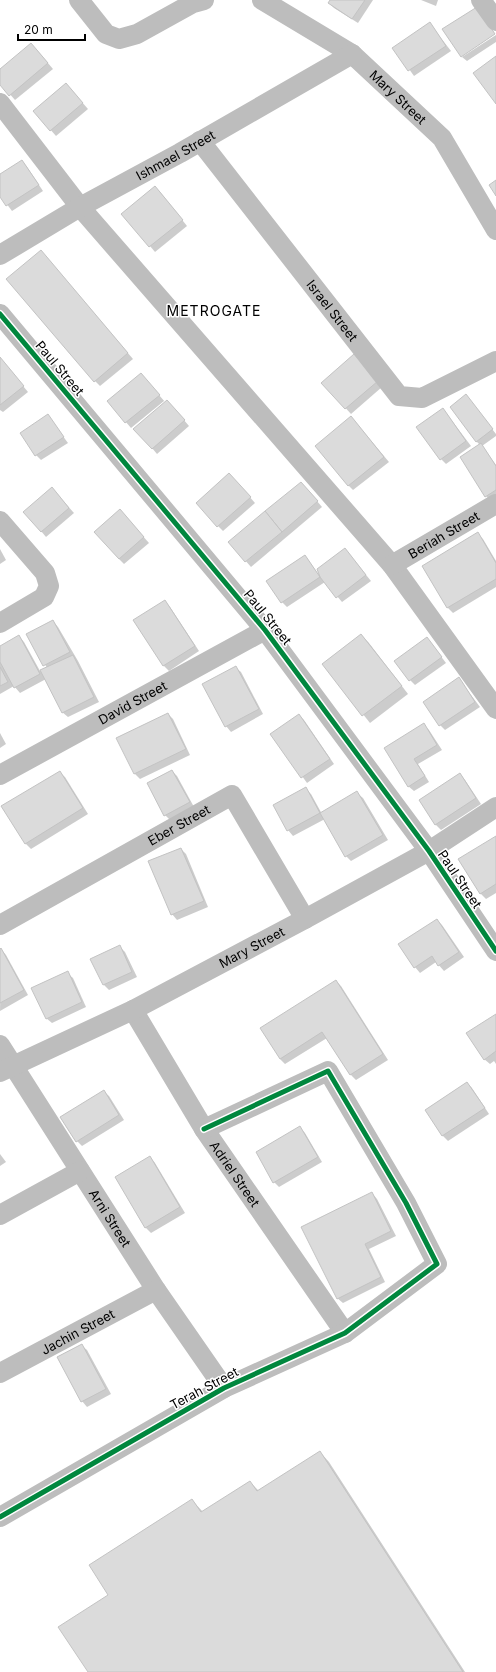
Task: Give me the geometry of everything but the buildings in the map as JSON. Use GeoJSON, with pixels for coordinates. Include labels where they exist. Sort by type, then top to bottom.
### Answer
{"type":"FeatureCollection","features":[{"type":"Feature","properties":{"kind":"street"},"geometry":{"type":"LineString","coordinates":[[79,0],[106,34],[119,39],[137,34],[192,3],[204,0]]}},
{"type":"Feature","properties":{"kind":"street","name":"Mary Street"},"geometry":{"type":"LineString","coordinates":[[262,0],[352,54],[442,138],[496,230]]}},
{"type":"Feature","properties":{"kind":"street"},"geometry":{"type":"LineString","coordinates":[[481,0],[496,21]]}},
{"type":"Feature","properties":{"kind":"street","name":"Ishmael Street"},"geometry":{"type":"LineString","coordinates":[[0,255],[80,207],[200,141],[352,54]]}},
{"type":"Feature","properties":{"kind":"street"},"geometry":{"type":"LineString","coordinates":[[0,103],[80,207],[392,565],[496,709]]}},
{"type":"Feature","properties":{"kind":"street","name":"Israel Street"},"geometry":{"type":"LineString","coordinates":[[200,141],[399,396],[422,398],[496,361]]}},
{"type":"Feature","properties":{"kind":"street","name":"Paul Street"},"geometry":{"type":"LineString","coordinates":[[0,314],[265,630],[428,851],[496,951]]}},
{"type":"Feature","properties":{"kind":"street","name":"Beriah Street"},"geometry":{"type":"LineString","coordinates":[[392,565],[496,504]]}},
{"type":"Feature","properties":{"kind":"street"},"geometry":{"type":"LineString","coordinates":[[0,521],[45,573],[49,586],[44,597],[0,623]]}},
{"type":"Feature","properties":{"kind":"street","name":"David Street"},"geometry":{"type":"LineString","coordinates":[[0,775],[265,630]]}},
{"type":"Feature","properties":{"kind":"street","name":"Eber Street"},"geometry":{"type":"LineString","coordinates":[[0,925],[232,795],[305,919]]}},
{"type":"Feature","properties":{"kind":"street","name":"Mary Street"},"geometry":{"type":"LineString","coordinates":[[6,1068],[133,1010],[305,919],[428,851],[496,807]]}},
{"type":"Feature","properties":{"kind":"street","name":"Adriel Street"},"geometry":{"type":"LineString","coordinates":[[133,1010],[204,1129],[345,1333]]}},
{"type":"Feature","properties":{"kind":"street","name":"Arni Street"},"geometry":{"type":"LineString","coordinates":[[0,1045],[6,1068],[80,1170],[156,1290],[224,1388]]}},
{"type":"Feature","properties":{"kind":"street","name":"Terah Street"},"geometry":{"type":"LineString","coordinates":[[0,1517],[224,1388],[345,1333],[437,1264],[406,1203],[328,1071],[204,1129]]}},
{"type":"Feature","properties":{"kind":"street"},"geometry":{"type":"LineString","coordinates":[[0,1215],[80,1170]]}},
{"type":"Feature","properties":{"kind":"street","name":"Jachin Street"},"geometry":{"type":"LineString","coordinates":[[0,1373],[156,1290]]}},
{"type":"Feature","properties":{"kind":"cycle path"},"geometry":{"type":"LineString","coordinates":[[0,314],[265,630],[429,851],[496,951]]}},
{"type":"Feature","properties":{"kind":"cycle path"},"geometry":{"type":"LineString","coordinates":[[0,1517],[224,1388],[345,1333],[437,1264],[406,1203],[328,1071],[204,1129]]}},
{"type":"Feature","properties":{"kind":"district","name":"METROGATE"},"geometry":{"type":"Point","coordinates":[214,310]}}]}
